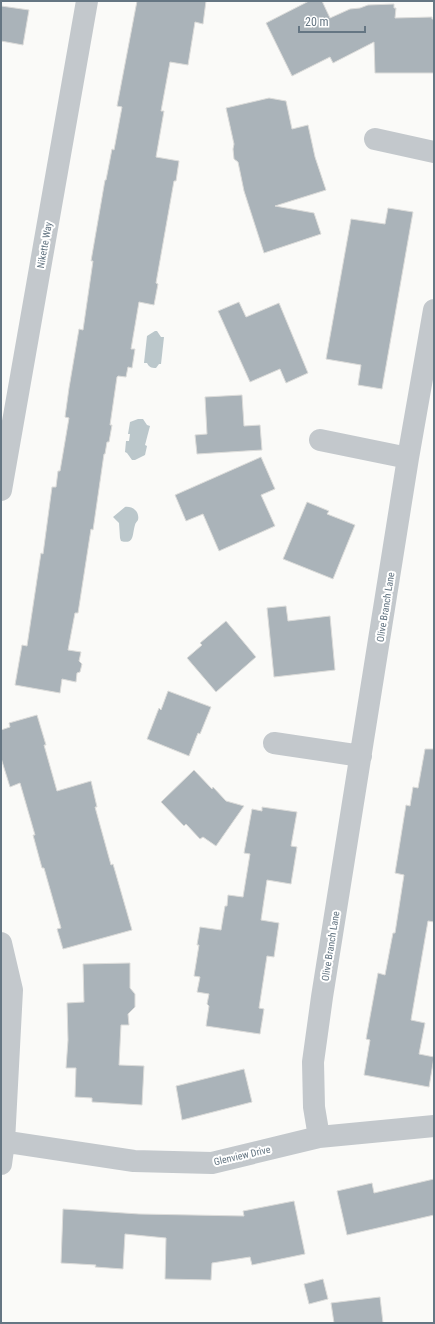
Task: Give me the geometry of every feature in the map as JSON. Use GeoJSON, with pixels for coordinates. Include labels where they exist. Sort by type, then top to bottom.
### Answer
{"type":"FeatureCollection","features":[{"type":"Feature","properties":{"kind":"street","name":"Nikette Way"},"geometry":{"type":"LineString","coordinates":[[1,490],[87,1]]}},
{"type":"Feature","properties":{"kind":"street"},"geometry":{"type":"LineString","coordinates":[[375,139],[434,152]]}},
{"type":"Feature","properties":{"kind":"street","name":"Olive Branch Lane"},"geometry":{"type":"LineString","coordinates":[[319,1137],[314,1107],[313,1062],[323,989],[408,458],[434,310]]}},
{"type":"Feature","properties":{"kind":"street"},"geometry":{"type":"LineString","coordinates":[[320,440],[408,458]]}},
{"type":"Feature","properties":{"kind":"street"},"geometry":{"type":"LineString","coordinates":[[274,743],[361,756]]}},
{"type":"Feature","properties":{"kind":"street"},"geometry":{"type":"LineString","coordinates":[[1,943],[12,990],[1,1164]]}},
{"type":"Feature","properties":{"kind":"street","name":"Glenview Drive"},"geometry":{"type":"LineString","coordinates":[[3,1141],[134,1161],[212,1163],[319,1137],[434,1126]]}},
{"type":"Feature","properties":{"kind":"shaded area"},"geometry":{"type":"Polygon","coordinates":[[[157,331],[161,337],[164,337],[161,364],[159,364],[156,368],[144,363],[147,336],[157,331]]]}},
{"type":"Feature","properties":{"kind":"shaded area"},"geometry":{"type":"Polygon","coordinates":[[[143,419],[147,425],[150,426],[145,445],[147,446],[145,455],[132,460],[125,452],[126,441],[129,441],[130,434],[128,434],[130,422],[143,419]]]}},
{"type":"Feature","properties":{"kind":"shaded area"},"geometry":{"type":"Polygon","coordinates":[[[125,507],[130,507],[137,512],[138,520],[135,524],[131,540],[125,542],[121,541],[119,523],[113,517],[125,507]]]}},
{"type":"Feature","properties":{"kind":"building"},"geometry":{"type":"Polygon","coordinates":[[[137,1],[206,1],[203,24],[195,22],[188,65],[170,62],[161,111],[164,111],[156,157],[179,161],[176,181],[174,181],[156,283],[158,284],[154,305],[139,302],[131,349],[135,349],[132,368],[128,367],[126,377],[117,377],[109,442],[107,442],[104,454],[93,530],[91,529],[78,613],[75,613],[68,650],[81,652],[79,661],[82,664],[80,672],[77,673],[76,682],[62,679],[60,693],[15,685],[22,645],[27,646],[41,553],[43,554],[52,487],[56,487],[58,471],[60,471],[69,418],[65,417],[69,388],[79,329],[83,330],[93,261],[91,261],[105,180],[112,149],[114,150],[122,107],[117,106],[137,1]]]}},
{"type":"Feature","properties":{"kind":"building"},"geometry":{"type":"Polygon","coordinates":[[[309,1],[322,1],[330,18],[350,9],[368,5],[394,4],[394,8],[396,8],[395,18],[432,17],[432,19],[434,19],[434,73],[375,73],[374,42],[333,63],[330,57],[292,76],[266,23],[309,1]]]}},
{"type":"Feature","properties":{"kind":"building"},"geometry":{"type":"Polygon","coordinates":[[[1,6],[29,10],[23,45],[1,41],[1,6]]]}},
{"type":"Feature","properties":{"kind":"building"},"geometry":{"type":"Polygon","coordinates":[[[269,98],[286,101],[292,129],[308,125],[315,157],[326,190],[275,206],[314,213],[321,234],[264,253],[244,191],[238,162],[234,159],[234,144],[226,108],[269,98]]]}},
{"type":"Feature","properties":{"kind":"building"},"geometry":{"type":"Polygon","coordinates":[[[388,208],[413,212],[382,389],[358,385],[361,365],[326,359],[351,219],[385,224],[388,208]]]}},
{"type":"Feature","properties":{"kind":"building"},"geometry":{"type":"Polygon","coordinates":[[[239,302],[246,317],[279,303],[308,373],[286,383],[280,369],[250,382],[218,311],[239,302]]]}},
{"type":"Feature","properties":{"kind":"building"},"geometry":{"type":"Polygon","coordinates":[[[242,395],[244,426],[260,425],[262,450],[197,454],[195,435],[207,434],[205,397],[242,395]]]}},
{"type":"Feature","properties":{"kind":"building"},"geometry":{"type":"Polygon","coordinates":[[[261,457],[275,489],[261,495],[275,526],[219,551],[203,514],[186,521],[175,495],[261,457]]]}},
{"type":"Feature","properties":{"kind":"building"},"geometry":{"type":"Polygon","coordinates":[[[307,502],[329,511],[327,514],[355,525],[333,579],[283,559],[307,502]]]}},
{"type":"Feature","properties":{"kind":"building"},"geometry":{"type":"Polygon","coordinates":[[[286,606],[288,621],[330,616],[335,670],[274,677],[267,608],[286,606]]]}},
{"type":"Feature","properties":{"kind":"building"},"geometry":{"type":"Polygon","coordinates":[[[226,621],[256,657],[216,692],[187,658],[202,645],[200,643],[226,621]]]}},
{"type":"Feature","properties":{"kind":"building"},"geometry":{"type":"Polygon","coordinates":[[[168,691],[211,707],[200,734],[198,733],[189,756],[147,739],[159,708],[161,710],[168,691]]]}},
{"type":"Feature","properties":{"kind":"building"},"geometry":{"type":"Polygon","coordinates":[[[37,715],[57,791],[91,781],[97,807],[95,807],[111,865],[113,864],[132,930],[63,949],[57,929],[61,928],[44,868],[42,868],[33,835],[35,835],[20,783],[10,787],[1,758],[1,730],[10,727],[9,723],[37,715]]]}},
{"type":"Feature","properties":{"kind":"building"},"geometry":{"type":"Polygon","coordinates":[[[425,749],[434,749],[434,922],[428,921],[411,1020],[425,1023],[419,1054],[434,1057],[429,1087],[364,1075],[370,1040],[366,1039],[378,973],[385,975],[393,933],[395,933],[404,875],[395,873],[406,805],[410,806],[413,787],[418,788],[425,749]]]}},
{"type":"Feature","properties":{"kind":"building"},"geometry":{"type":"Polygon","coordinates":[[[194,770],[226,801],[244,806],[216,846],[203,837],[200,839],[186,824],[184,826],[161,802],[194,770]]]}},
{"type":"Feature","properties":{"kind":"building"},"geometry":{"type":"Polygon","coordinates":[[[262,807],[297,812],[291,846],[297,847],[291,884],[267,880],[261,920],[279,923],[274,957],[267,956],[259,1008],[264,1009],[260,1034],[206,1026],[209,994],[197,992],[200,977],[194,976],[200,927],[221,930],[228,895],[243,897],[250,854],[244,853],[252,809],[262,811],[262,807]]]}},
{"type":"Feature","properties":{"kind":"building"},"geometry":{"type":"Polygon","coordinates":[[[130,963],[130,988],[135,994],[135,1007],[128,1014],[129,1025],[121,1025],[119,1065],[144,1066],[142,1105],[92,1102],[92,1098],[75,1097],[76,1068],[66,1068],[68,1040],[67,1003],[84,1002],[83,964],[130,963]]]}},
{"type":"Feature","properties":{"kind":"building"},"geometry":{"type":"Polygon","coordinates":[[[244,1069],[252,1102],[182,1120],[176,1086],[244,1069]]]}},
{"type":"Feature","properties":{"kind":"building"},"geometry":{"type":"Polygon","coordinates":[[[434,1179],[434,1215],[347,1235],[337,1191],[372,1183],[374,1193],[434,1179]]]}},
{"type":"Feature","properties":{"kind":"building"},"geometry":{"type":"Polygon","coordinates":[[[294,1201],[305,1254],[252,1265],[250,1257],[212,1263],[211,1280],[165,1279],[166,1238],[125,1234],[123,1269],[95,1267],[96,1265],[61,1263],[63,1209],[139,1214],[244,1216],[243,1211],[294,1201]]]}},
{"type":"Feature","properties":{"kind":"building"},"geometry":{"type":"Polygon","coordinates":[[[323,1279],[328,1299],[309,1304],[304,1284],[323,1279]]]}},
{"type":"Feature","properties":{"kind":"building"},"geometry":{"type":"Polygon","coordinates":[[[380,1297],[383,1323],[334,1323],[331,1303],[380,1297]]]}}]}
